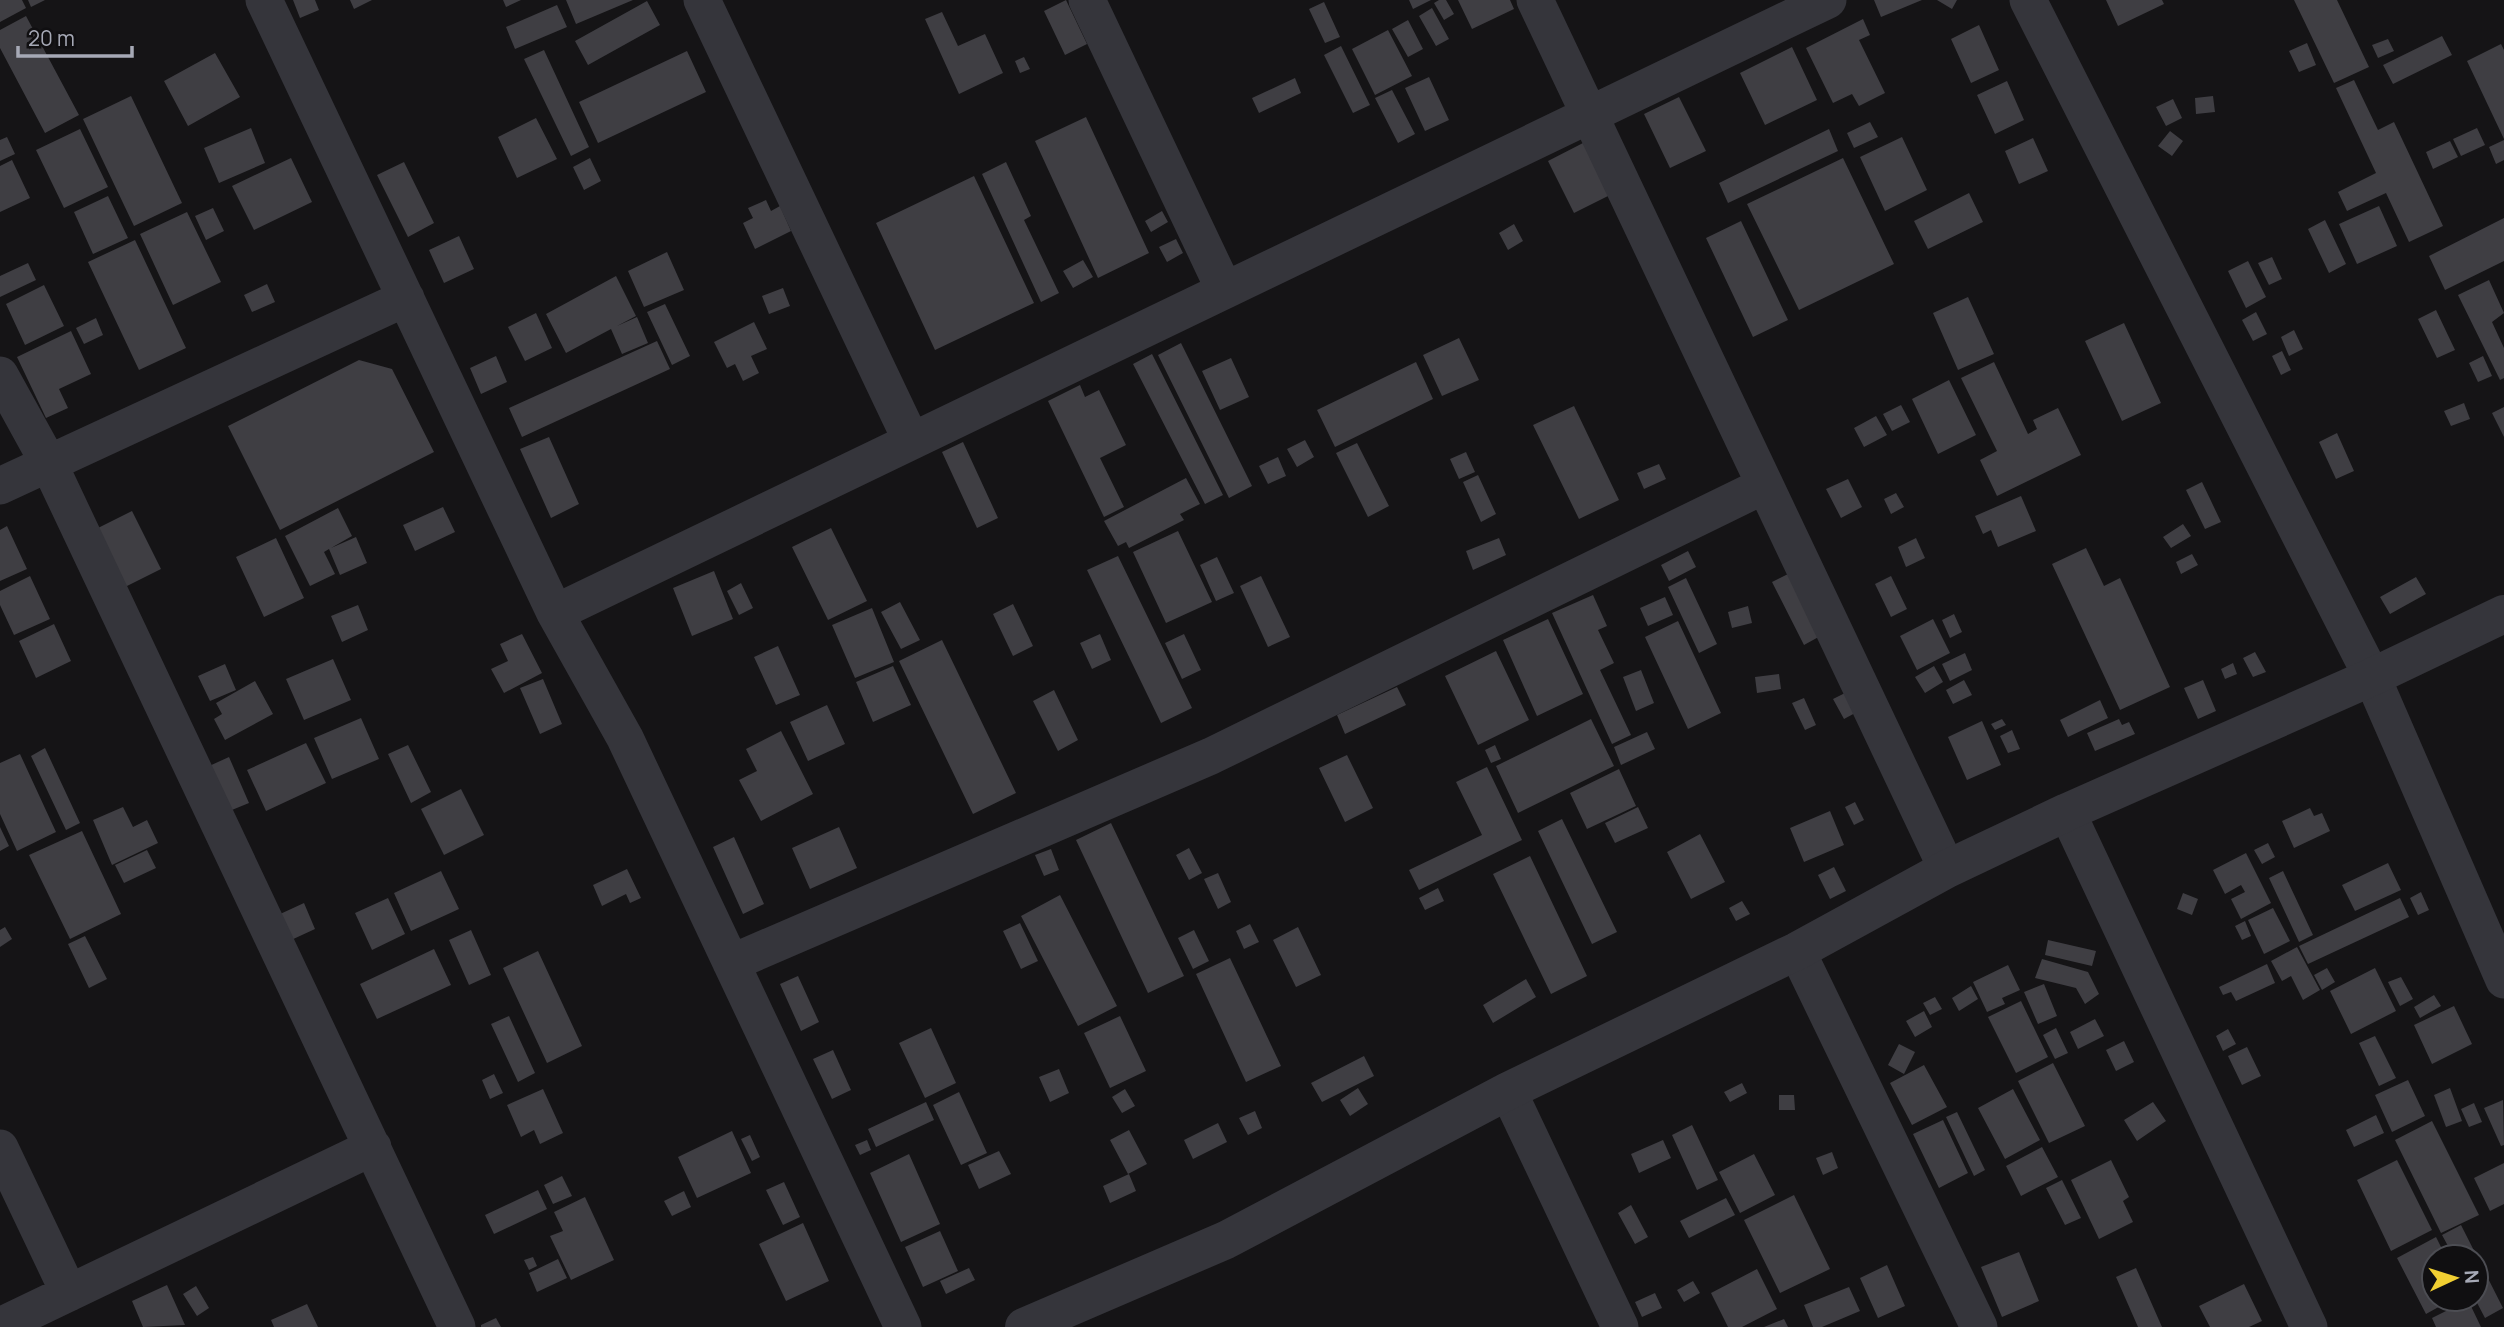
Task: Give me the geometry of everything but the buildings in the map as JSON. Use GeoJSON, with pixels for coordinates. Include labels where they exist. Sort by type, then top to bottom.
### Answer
{"type":"FeatureCollection","features":[{"type":"Feature","properties":{"kind":"street"},"geometry":{"type":"LineString","coordinates":[[264,0],[555,613],[625,738],[903,1327]]}},
{"type":"Feature","properties":{"kind":"street"},"geometry":{"type":"LineString","coordinates":[[702,0],[911,440]]}},
{"type":"Feature","properties":{"kind":"street"},"geometry":{"type":"LineString","coordinates":[[1087,0],[1224,289]]}},
{"type":"Feature","properties":{"kind":"street"},"geometry":{"type":"LineString","coordinates":[[1535,0],[1947,869]]}},
{"type":"Feature","properties":{"kind":"street"},"geometry":{"type":"LineString","coordinates":[[555,613],[1828,0]]}},
{"type":"Feature","properties":{"kind":"street"},"geometry":{"type":"LineString","coordinates":[[2028,0],[2372,677],[2504,980]]}},
{"type":"Feature","properties":{"kind":"street"},"geometry":{"type":"LineString","coordinates":[[0,486],[405,298]]}},
{"type":"Feature","properties":{"kind":"street"},"geometry":{"type":"LineString","coordinates":[[0,375],[48,463],[457,1327]]}},
{"type":"Feature","properties":{"kind":"street"},"geometry":{"type":"LineString","coordinates":[[732,963],[1211,756],[1765,485]]}},
{"type":"Feature","properties":{"kind":"street"},"geometry":{"type":"LineString","coordinates":[[1024,1327],[1226,1240],[1508,1091],[1797,951],[1947,869],[2067,812],[2372,677],[2504,614]]}},
{"type":"Feature","properties":{"kind":"street"},"geometry":{"type":"LineString","coordinates":[[2067,812],[2309,1327]]}},
{"type":"Feature","properties":{"kind":"street"},"geometry":{"type":"LineString","coordinates":[[1797,951],[1979,1327]]}},
{"type":"Feature","properties":{"kind":"street"},"geometry":{"type":"LineString","coordinates":[[1508,1091],[1620,1327]]}},
{"type":"Feature","properties":{"kind":"street"},"geometry":{"type":"LineString","coordinates":[[0,1326],[373,1147]]}},
{"type":"Feature","properties":{"kind":"street"},"geometry":{"type":"LineString","coordinates":[[0,1148],[69,1293]]}}]}
